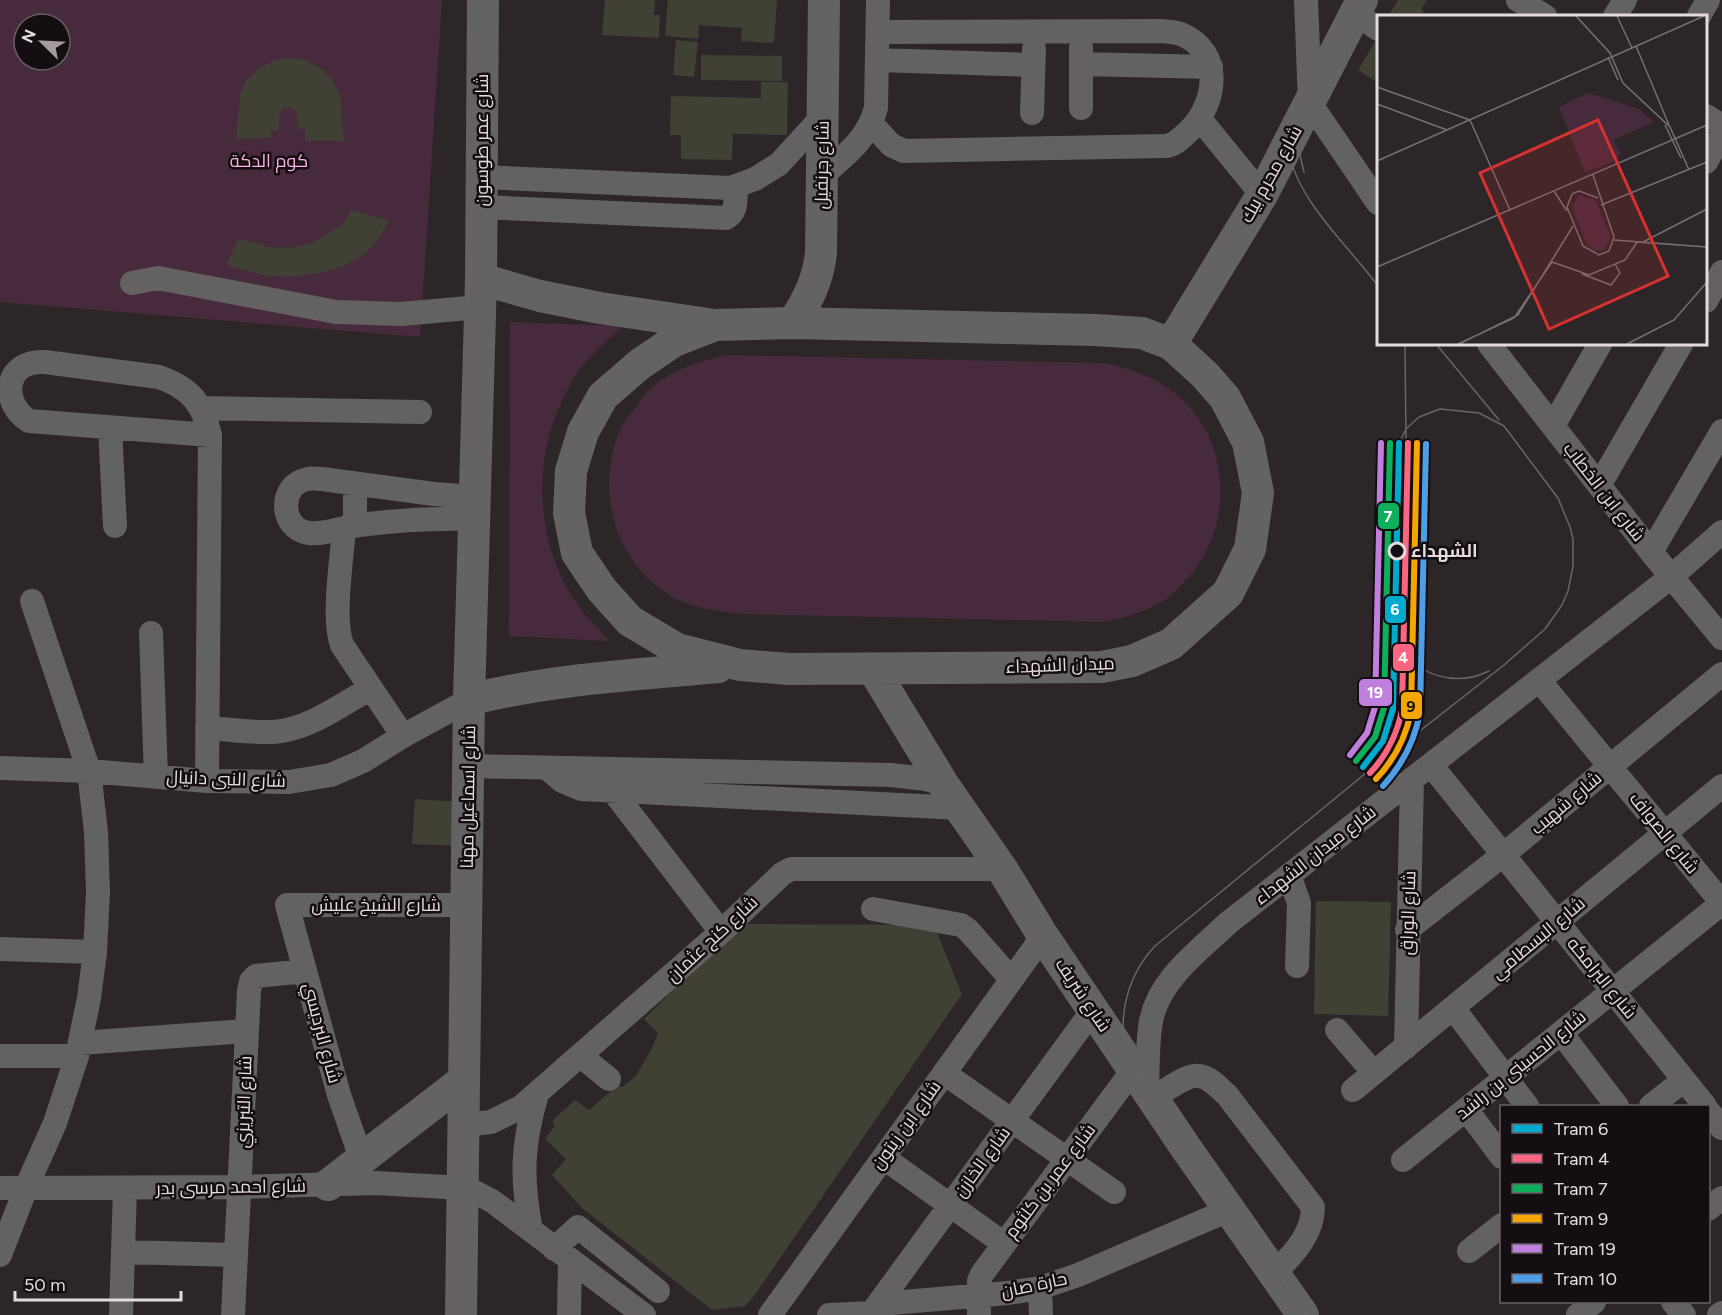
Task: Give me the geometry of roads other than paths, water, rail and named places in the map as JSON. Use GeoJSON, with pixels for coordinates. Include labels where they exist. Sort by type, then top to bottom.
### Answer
{"type":"FeatureCollection","features":[{"type":"Feature","properties":{"kind":"main road","name":"شارع عمر طوسون"},"geometry":{"type":"LineString","coordinates":[[481,293],[483,0]]}},
{"type":"Feature","properties":{"kind":"main road","name":"شارع جرنفيل"},"geometry":{"type":"LineString","coordinates":[[793,323],[805,306],[819,273],[821,253],[824,0]]}},
{"type":"Feature","properties":{"kind":"main road","name":"شارع محرم بيك"},"geometry":{"type":"LineString","coordinates":[[1171,344],[1262,195],[1310,103],[1365,14]]}},
{"type":"Feature","properties":{"kind":"main road"},"geometry":{"type":"LineString","coordinates":[[481,293],[540,296],[600,308],[715,324]]}},
{"type":"Feature","properties":{"kind":"main road","name":"شارع اسماعيل مهنا"},"geometry":{"type":"LineString","coordinates":[[461,1315],[468,766],[481,293]]}},
{"type":"Feature","properties":{"kind":"main road","name":"ميدان الشهداء"},"geometry":{"type":"LineString","coordinates":[[793,323],[1095,330],[1142,333],[1171,344],[1205,375],[1225,398],[1248,442],[1258,493],[1250,549],[1228,593],[1171,644],[1132,660],[1102,667],[789,669],[740,665],[677,649],[630,621],[602,590],[577,553],[569,513],[571,471],[583,432],[603,396],[640,364],[674,341],[715,324],[793,323]]}},
{"type":"Feature","properties":{"kind":"main road"},"geometry":{"type":"LineString","coordinates":[[470,700],[511,689],[740,665]]}},
{"type":"Feature","properties":{"kind":"main road","name":"شارع شريف"},"geometry":{"type":"LineString","coordinates":[[873,669],[951,796],[1002,869],[1043,936],[1303,1315]]}},
{"type":"Feature","properties":{"kind":"main road"},"geometry":{"type":"LineString","coordinates":[[328,1185],[464,1080]]}},
{"type":"Feature","properties":{"kind":"street"},"geometry":{"type":"LineString","coordinates":[[821,177],[866,134],[872,124],[876,108],[878,0]]}},
{"type":"Feature","properties":{"kind":"street"},"geometry":{"type":"LineString","coordinates":[[1306,0],[1310,103],[1377,202]]}},
{"type":"Feature","properties":{"kind":"street"},"geometry":{"type":"LineString","coordinates":[[1617,15],[1625,0]]}},
{"type":"Feature","properties":{"kind":"street"},"geometry":{"type":"LineString","coordinates":[[1700,15],[1708,0]]}},
{"type":"Feature","properties":{"kind":"street"},"geometry":{"type":"LineString","coordinates":[[1032,113],[1034,31]]}},
{"type":"Feature","properties":{"kind":"street"},"geometry":{"type":"LineString","coordinates":[[1081,108],[1082,31]]}},
{"type":"Feature","properties":{"kind":"street"},"geometry":{"type":"LineString","coordinates":[[872,124],[891,145],[904,151],[1166,146],[1178,142],[1200,119],[1208,104],[1211,67],[1204,53],[1193,42],[1180,34],[1162,31],[878,32]]}},
{"type":"Feature","properties":{"kind":"street"},"geometry":{"type":"LineString","coordinates":[[877,60],[1033,65]]}},
{"type":"Feature","properties":{"kind":"street"},"geometry":{"type":"LineString","coordinates":[[1081,64],[1211,67]]}},
{"type":"Feature","properties":{"kind":"street"},"geometry":{"type":"LineString","coordinates":[[482,192],[726,218],[731,216],[735,210],[736,186],[755,179],[779,164],[822,117]]}},
{"type":"Feature","properties":{"kind":"street"},"geometry":{"type":"LineString","coordinates":[[1707,117],[1722,126]]}},
{"type":"Feature","properties":{"kind":"street"},"geometry":{"type":"LineString","coordinates":[[1200,119],[1262,195]]}},
{"type":"Feature","properties":{"kind":"street"},"geometry":{"type":"LineString","coordinates":[[1707,160],[1722,133]]}},
{"type":"Feature","properties":{"kind":"street"},"geometry":{"type":"LineString","coordinates":[[1707,299],[1722,272]]}},
{"type":"Feature","properties":{"kind":"street"},"geometry":{"type":"LineString","coordinates":[[132,283],[158,278],[336,312],[363,314],[410,314],[481,293]]}},
{"type":"Feature","properties":{"kind":"street"},"geometry":{"type":"LineString","coordinates":[[1552,426],[1599,345]]}},
{"type":"Feature","properties":{"kind":"street"},"geometry":{"type":"LineString","coordinates":[[1600,484],[1680,345]]}},
{"type":"Feature","properties":{"kind":"street","name":"شارع ابن الخطاب"},"geometry":{"type":"LineString","coordinates":[[1498,348],[1552,426],[1722,638]]}},
{"type":"Feature","properties":{"kind":"street"},"geometry":{"type":"LineString","coordinates":[[207,781],[210,435],[202,408],[176,383],[159,377],[45,362],[22,365],[13,373],[8,383],[7,396],[10,407],[18,416],[29,422],[210,435]]}},
{"type":"Feature","properties":{"kind":"street"},"geometry":{"type":"LineString","coordinates":[[202,408],[420,412]]}},
{"type":"Feature","properties":{"kind":"street"},"geometry":{"type":"LineString","coordinates":[[110,428],[115,526]]}},
{"type":"Feature","properties":{"kind":"street"},"geometry":{"type":"LineString","coordinates":[[1651,552],[1722,431]]}},
{"type":"Feature","properties":{"kind":"street"},"geometry":{"type":"LineString","coordinates":[[306,479],[322,479],[414,491],[475,508],[309,534],[295,528],[286,515],[285,500],[292,486],[306,479]]}},
{"type":"Feature","properties":{"kind":"street"},"geometry":{"type":"LineString","coordinates":[[355,484],[338,629],[342,645],[403,736]]}},
{"type":"Feature","properties":{"kind":"street"},"geometry":{"type":"LineString","coordinates":[[412,519],[414,491]]}},
{"type":"Feature","properties":{"kind":"street","name":"شارع ميدان الشهداء"},"geometry":{"type":"LineString","coordinates":[[1144,1086],[1151,1020],[1159,998],[1178,971],[1220,931],[1289,875],[1671,577],[1722,532]]}},
{"type":"Feature","properties":{"kind":"street"},"geometry":{"type":"LineString","coordinates":[[0,1255],[55,1123],[78,1049],[89,998],[95,952],[98,892],[96,832],[89,771],[32,601]]}},
{"type":"Feature","properties":{"kind":"street"},"geometry":{"type":"LineString","coordinates":[[151,633],[156,777]]}},
{"type":"Feature","properties":{"kind":"street","name":"شارع شهيب"},"geometry":{"type":"LineString","coordinates":[[1407,930],[1503,855],[1722,674]]}},
{"type":"Feature","properties":{"kind":"street","name":"شارع الصواف"},"geometry":{"type":"LineString","coordinates":[[1539,680],[1722,903]]}},
{"type":"Feature","properties":{"kind":"street"},"geometry":{"type":"LineString","coordinates":[[207,728],[275,732],[295,728],[314,720],[370,688]]}},
{"type":"Feature","properties":{"kind":"street","name":"شارع النبى دانيال"},"geometry":{"type":"LineString","coordinates":[[0,768],[89,771],[207,781],[289,782],[330,774],[363,761],[403,736],[470,700]]}},
{"type":"Feature","properties":{"kind":"street"},"geometry":{"type":"LineString","coordinates":[[468,766],[891,776],[926,779],[951,796]]}},
{"type":"Feature","properties":{"kind":"street"},"geometry":{"type":"LineString","coordinates":[[547,768],[562,781],[581,789],[951,796]]}},
{"type":"Feature","properties":{"kind":"street","name":"شارع البرامكه"},"geometry":{"type":"LineString","coordinates":[[1421,772],[1503,855],[1703,1105]]}},
{"type":"Feature","properties":{"kind":"street","name":"شارع الوراق"},"geometry":{"type":"LineString","coordinates":[[1406,1047],[1407,930],[1421,772]]}},
{"type":"Feature","properties":{"kind":"street","name":"شارع البسطامي"},"geometry":{"type":"LineString","coordinates":[[1353,1090],[1722,786]]}},
{"type":"Feature","properties":{"kind":"street"},"geometry":{"type":"LineString","coordinates":[[613,791],[721,932]]}},
{"type":"Feature","properties":{"kind":"street","name":"شارع كنج عثمان"},"geometry":{"type":"LineString","coordinates":[[463,1125],[491,1122],[521,1107],[721,932],[782,874],[791,869],[1002,869]]}},
{"type":"Feature","properties":{"kind":"street"},"geometry":{"type":"LineString","coordinates":[[1289,875],[1299,903],[1297,966]]}},
{"type":"Feature","properties":{"kind":"street","name":"شارع الحسينى بن راشد"},"geometry":{"type":"LineString","coordinates":[[1403,1160],[1722,903]]}},
{"type":"Feature","properties":{"kind":"street","name":"شارع الشيخ عليش"},"geometry":{"type":"LineString","coordinates":[[287,906],[466,905]]}},
{"type":"Feature","properties":{"kind":"street","name":"شارع البرديسي"},"geometry":{"type":"LineString","coordinates":[[287,906],[339,1095],[361,1158]]}},
{"type":"Feature","properties":{"kind":"street"},"geometry":{"type":"LineString","coordinates":[[873,909],[961,925],[1011,979]]}},
{"type":"Feature","properties":{"kind":"street","name":"شارع ابن زيتون"},"geometry":{"type":"LineString","coordinates":[[770,1315],[1043,936]]}},
{"type":"Feature","properties":{"kind":"street"},"geometry":{"type":"LineString","coordinates":[[0,949],[95,952]]}},
{"type":"Feature","properties":{"kind":"street","name":"شارع التبريزي"},"geometry":{"type":"LineString","coordinates":[[233,1315],[246,1031],[251,981],[256,976],[305,971]]}},
{"type":"Feature","properties":{"kind":"street"},"geometry":{"type":"LineString","coordinates":[[1453,1008],[1526,1105]]}},
{"type":"Feature","properties":{"kind":"street","name":"شارع الخازن"},"geometry":{"type":"LineString","coordinates":[[870,1314],[1093,1010]]}},
{"type":"Feature","properties":{"kind":"street"},"geometry":{"type":"LineString","coordinates":[[1337,1030],[1374,1073]]}},
{"type":"Feature","properties":{"kind":"street"},"geometry":{"type":"LineString","coordinates":[[0,1056],[246,1031]]}},
{"type":"Feature","properties":{"kind":"street"},"geometry":{"type":"LineString","coordinates":[[1561,1034],[1615,1105]]}},
{"type":"Feature","properties":{"kind":"street"},"geometry":{"type":"LineString","coordinates":[[581,1056],[609,1079]]}},
{"type":"Feature","properties":{"kind":"street"},"geometry":{"type":"LineString","coordinates":[[944,1073],[1114,1192]]}},
{"type":"Feature","properties":{"kind":"street"},"geometry":{"type":"LineString","coordinates":[[1144,1086],[1199,1076],[1211,1081],[1227,1095],[1313,1207],[1313,1219],[1301,1244],[1274,1274]]}},
{"type":"Feature","properties":{"kind":"street"},"geometry":{"type":"LineString","coordinates":[[1653,1105],[1684,1080]]}},
{"type":"Feature","properties":{"kind":"street","name":"شارع عمر بن كلثوم"},"geometry":{"type":"LineString","coordinates":[[979,1305],[982,1274],[1003,1243],[1067,1159],[1144,1086]]}},
{"type":"Feature","properties":{"kind":"street"},"geometry":{"type":"LineString","coordinates":[[531,1230],[524,1197],[523,1162],[527,1127],[537,1094]]}},
{"type":"Feature","properties":{"kind":"street"},"geometry":{"type":"LineString","coordinates":[[1466,1109],[1500,1154]]}},
{"type":"Feature","properties":{"kind":"street"},"geometry":{"type":"LineString","coordinates":[[1710,1113],[1722,1128]]}},
{"type":"Feature","properties":{"kind":"street"},"geometry":{"type":"LineString","coordinates":[[884,1158],[1003,1243]]}},
{"type":"Feature","properties":{"kind":"street","name":"شارع احمد مرسى بدر"},"geometry":{"type":"LineString","coordinates":[[0,1188],[376,1184],[462,1188]]}},
{"type":"Feature","properties":{"kind":"street"},"geometry":{"type":"LineString","coordinates":[[121,1315],[125,1188]]}},
{"type":"Feature","properties":{"kind":"street"},"geometry":{"type":"LineString","coordinates":[[462,1188],[483,1196],[644,1315]]}},
{"type":"Feature","properties":{"kind":"street"},"geometry":{"type":"LineString","coordinates":[[1710,1207],[1722,1198]]}},
{"type":"Feature","properties":{"kind":"street","name":"حارة صان"},"geometry":{"type":"LineString","coordinates":[[829,1315],[870,1314],[889,1303],[929,1307],[979,1305],[1078,1275],[1229,1210]]}},
{"type":"Feature","properties":{"kind":"street"},"geometry":{"type":"LineString","coordinates":[[569,1315],[562,1255],[578,1227],[658,1291]]}},
{"type":"Feature","properties":{"kind":"street"},"geometry":{"type":"LineString","coordinates":[[1469,1251],[1500,1228]]}},
{"type":"Feature","properties":{"kind":"street"},"geometry":{"type":"LineString","coordinates":[[124,1252],[236,1255]]}},
{"type":"Feature","properties":{"kind":"street"},"geometry":{"type":"LineString","coordinates":[[1040,1287],[1041,1315]]}},
{"type":"Feature","properties":{"kind":"street"},"geometry":{"type":"LineString","coordinates":[[1578,1315],[1593,1303]]}},
{"type":"Feature","properties":{"kind":"street"},"geometry":{"type":"LineString","coordinates":[[1675,1303],[1684,1315]]}},
{"type":"Feature","properties":{"kind":"tram line"},"geometry":{"type":"LineString","coordinates":[[1356,0],[1297,113],[1289,133],[1288,148],[1301,186],[1312,204],[1377,285]]}},
{"type":"Feature","properties":{"kind":"tram line"},"geometry":{"type":"LineString","coordinates":[[1304,172],[1298,147],[1305,124],[1369,0]]}},
{"type":"Feature","properties":{"kind":"tram line"},"geometry":{"type":"LineString","coordinates":[[1381,757],[1390,741],[1399,712],[1406,441],[1405,345]]}},
{"type":"Feature","properties":{"kind":"tram line"},"geometry":{"type":"LineString","coordinates":[[1437,345],[1499,420]]}},
{"type":"Feature","properties":{"kind":"tram line"},"geometry":{"type":"LineString","coordinates":[[1307,1315],[1135,1069],[1128,1054],[1123,1021],[1129,989],[1136,973],[1155,946],[1366,773],[1504,665],[1545,629],[1562,605],[1568,591],[1573,566],[1573,539],[1570,527],[1558,498],[1504,426],[1479,413],[1440,409],[1419,417],[1406,429],[1399,443]]}},
{"type":"Feature","properties":{"kind":"tram line","name":"19"},"geometry":{"type":"LineString","coordinates":[[1350,755],[1367,733],[1375,707],[1381,443]]}},
{"type":"Feature","properties":{"kind":"tram line","name":"7"},"geometry":{"type":"LineString","coordinates":[[1356,761],[1375,737],[1384,708],[1390,443]]}},
{"type":"Feature","properties":{"kind":"tram line","name":"6"},"geometry":{"type":"LineString","coordinates":[[1363,767],[1383,741],[1393,709],[1399,443]]}},
{"type":"Feature","properties":{"kind":"tram line","name":"4"},"geometry":{"type":"LineString","coordinates":[[1370,773],[1391,744],[1402,710],[1408,443]]}},
{"type":"Feature","properties":{"kind":"tram line","name":"9"},"geometry":{"type":"LineString","coordinates":[[1376,779],[1399,748],[1411,711],[1417,443]]}},
{"type":"Feature","properties":{"kind":"tram line","name":"10"},"geometry":{"type":"LineString","coordinates":[[1383,786],[1407,752],[1420,712],[1426,444]]}},
{"type":"Feature","properties":{"kind":"tram line"},"geometry":{"type":"LineString","coordinates":[[1399,644],[1416,664],[1439,676],[1464,678],[1489,671]]}},
{"type":"Feature","properties":{"kind":"place","name":"الشهداء"},"geometry":{"type":"Point","coordinates":[1397,551]}},
{"type":"Feature","properties":{"kind":"park label","name":"كوم الدكة"},"geometry":{"type":"Point","coordinates":[269,161]}}]}
